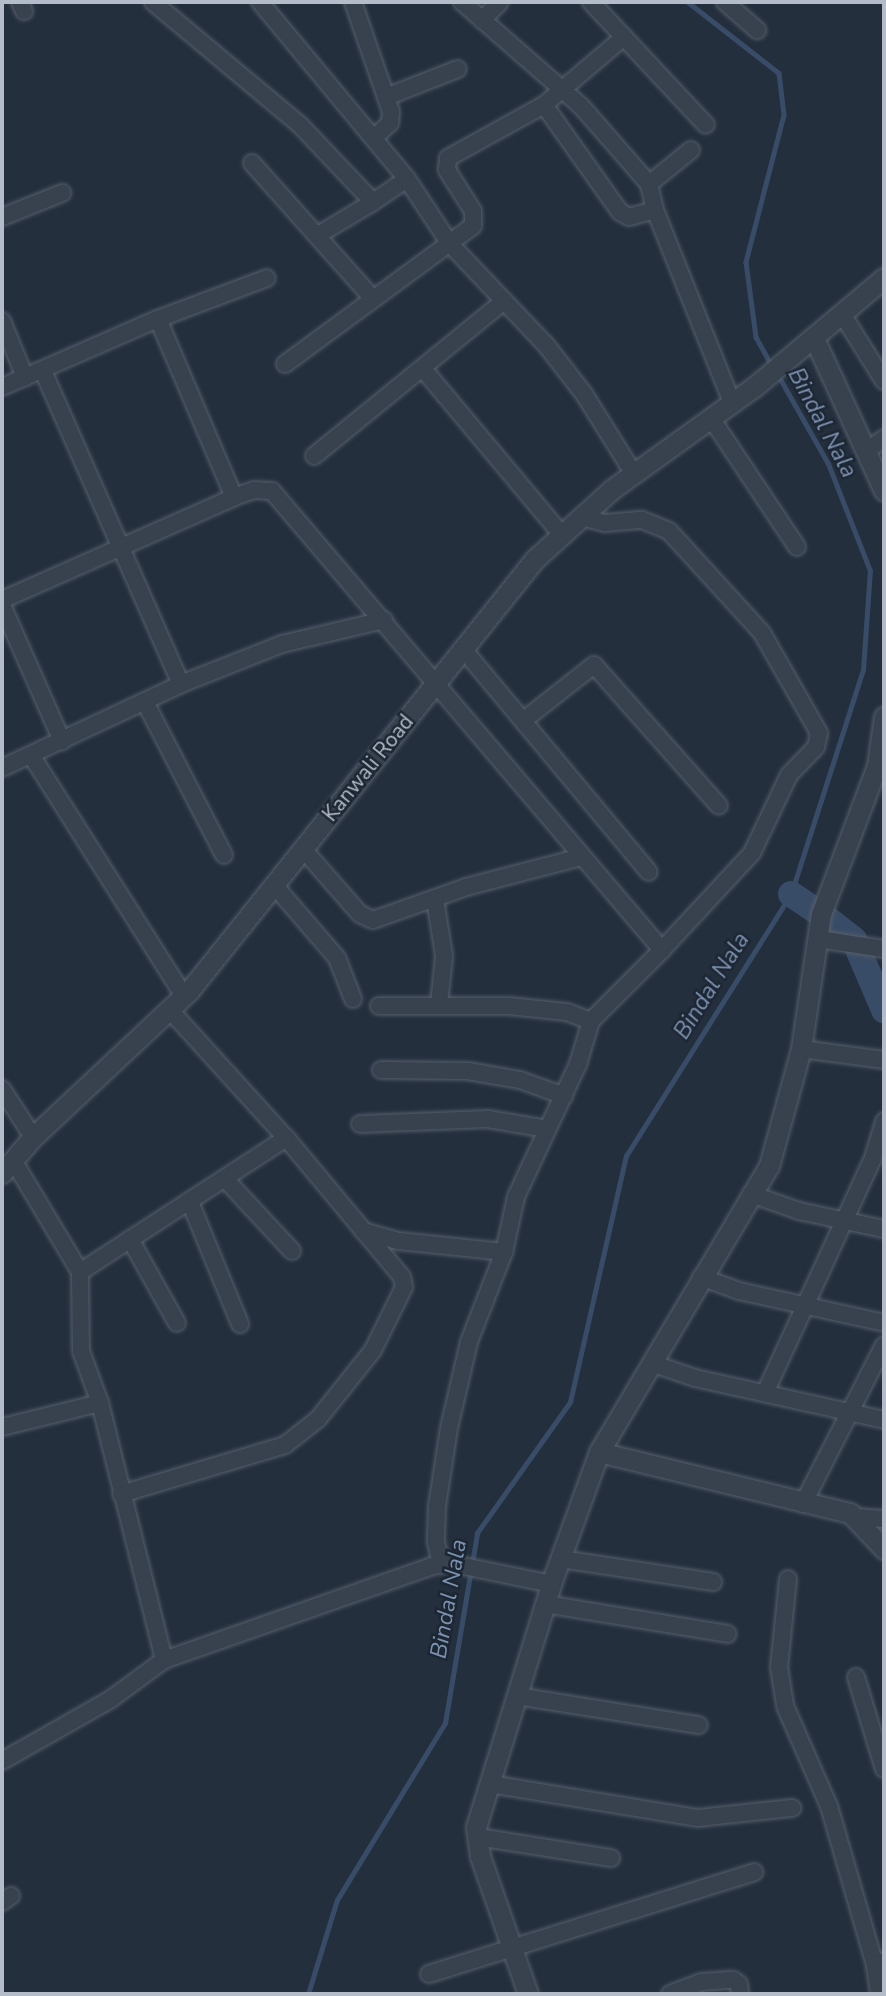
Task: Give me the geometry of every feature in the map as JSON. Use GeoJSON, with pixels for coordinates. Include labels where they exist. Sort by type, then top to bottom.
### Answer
{"type":"FeatureCollection","features":[{"type":"Feature","properties":{"kind":"street"},"geometry":{"type":"LineString","coordinates":[[153,2],[300,125],[373,202]]}},
{"type":"Feature","properties":{"kind":"street"},"geometry":{"type":"LineString","coordinates":[[260,2],[407,179],[450,244],[504,301],[584,394],[634,474]]}},
{"type":"Feature","properties":{"kind":"street"},"geometry":{"type":"LineString","coordinates":[[353,2],[392,117],[374,138]]}},
{"type":"Feature","properties":{"kind":"street"},"geometry":{"type":"LineString","coordinates":[[462,2],[604,129],[649,184],[655,210],[732,403]]}},
{"type":"Feature","properties":{"kind":"street"},"geometry":{"type":"LineString","coordinates":[[482,20],[500,2]]}},
{"type":"Feature","properties":{"kind":"street"},"geometry":{"type":"LineString","coordinates":[[591,2],[706,125]]}},
{"type":"Feature","properties":{"kind":"street"},"geometry":{"type":"LineString","coordinates":[[725,2],[757,30]]}},
{"type":"Feature","properties":{"kind":"street"},"geometry":{"type":"LineString","coordinates":[[285,364],[450,244],[475,222],[447,170],[448,158],[544,105],[624,37]]}},
{"type":"Feature","properties":{"kind":"street"},"geometry":{"type":"LineString","coordinates":[[386,97],[458,69]]}},
{"type":"Feature","properties":{"kind":"street"},"geometry":{"type":"LineString","coordinates":[[544,105],[620,212],[629,217],[655,210]]}},
{"type":"Feature","properties":{"kind":"street"},"geometry":{"type":"LineString","coordinates":[[649,184],[691,150]]}},
{"type":"Feature","properties":{"kind":"street"},"geometry":{"type":"LineString","coordinates":[[252,163],[373,299]]}},
{"type":"Feature","properties":{"kind":"street"},"geometry":{"type":"LineString","coordinates":[[318,235],[407,179]]}},
{"type":"Feature","properties":{"kind":"street"},"geometry":{"type":"LineString","coordinates":[[2,216],[62,193]]}},
{"type":"Feature","properties":{"kind":"street"},"geometry":{"type":"LineString","coordinates":[[2,387],[43,372],[158,319],[267,278]]}},
{"type":"Feature","properties":{"kind":"street"},"geometry":{"type":"LineString","coordinates":[[884,278],[814,338],[884,491]]}},
{"type":"Feature","properties":{"kind":"street"},"geometry":{"type":"LineString","coordinates":[[314,456],[424,370],[504,301]]}},
{"type":"Feature","properties":{"kind":"street"},"geometry":{"type":"LineString","coordinates":[[842,314],[884,381]]}},
{"type":"Feature","properties":{"kind":"street"},"geometry":{"type":"LineString","coordinates":[[158,319],[234,497]]}},
{"type":"Feature","properties":{"kind":"street"},"geometry":{"type":"LineString","coordinates":[[2,321],[25,377]]}},
{"type":"Feature","properties":{"kind":"street","name":"Kanwali Road"},"geometry":{"type":"LineString","coordinates":[[7,1166],[33,1137],[176,1003],[535,559],[634,474],[754,387],[814,338]]}},
{"type":"Feature","properties":{"kind":"street"},"geometry":{"type":"LineString","coordinates":[[424,370],[561,534]]}},
{"type":"Feature","properties":{"kind":"street"},"geometry":{"type":"LineString","coordinates":[[43,372],[181,684]]}},
{"type":"Feature","properties":{"kind":"street"},"geometry":{"type":"LineString","coordinates":[[711,418],[797,547]]}},
{"type":"Feature","properties":{"kind":"street"},"geometry":{"type":"LineString","coordinates":[[867,451],[884,438]]}},
{"type":"Feature","properties":{"kind":"street"},"geometry":{"type":"LineString","coordinates":[[2,600],[234,497],[254,490],[271,491],[384,620],[662,950]]}},
{"type":"Feature","properties":{"kind":"street"},"geometry":{"type":"LineString","coordinates":[[445,1563],[436,1542],[437,1506],[449,1428],[469,1342],[504,1252],[516,1196],[564,1096],[591,1021],[662,950],[752,853],[789,775],[816,747],[819,733],[762,633],[669,531],[642,520],[605,523],[582,517]]}},
{"type":"Feature","properties":{"kind":"street"},"geometry":{"type":"LineString","coordinates":[[2,605],[62,741]]}},
{"type":"Feature","properties":{"kind":"street"},"geometry":{"type":"LineString","coordinates":[[2,768],[181,684],[282,645],[384,620]]}},
{"type":"Feature","properties":{"kind":"street"},"geometry":{"type":"LineString","coordinates":[[463,649],[649,872]]}},
{"type":"Feature","properties":{"kind":"street"},"geometry":{"type":"LineString","coordinates":[[524,720],[594,665],[719,806]]}},
{"type":"Feature","properties":{"kind":"street"},"geometry":{"type":"LineString","coordinates":[[145,702],[224,855]]}},
{"type":"Feature","properties":{"kind":"street"},"geometry":{"type":"LineString","coordinates":[[527,1994],[478,1837],[490,1784],[551,1584],[599,1452],[769,1166],[801,1049],[821,914],[881,766],[884,716]]}},
{"type":"Feature","properties":{"kind":"street"},"geometry":{"type":"LineString","coordinates":[[31,755],[176,1003],[402,1277],[401,1299],[373,1350],[318,1419],[285,1445],[121,1494]]}},
{"type":"Feature","properties":{"kind":"street"},"geometry":{"type":"LineString","coordinates":[[303,849],[366,919],[373,920],[435,899],[581,857]]}},
{"type":"Feature","properties":{"kind":"street"},"geometry":{"type":"LineString","coordinates":[[274,885],[337,958],[353,999]]}},
{"type":"Feature","properties":{"kind":"street"},"geometry":{"type":"LineString","coordinates":[[435,899],[444,956],[439,1004]]}},
{"type":"Feature","properties":{"kind":"street"},"geometry":{"type":"LineString","coordinates":[[817,939],[884,949]]}},
{"type":"Feature","properties":{"kind":"street"},"geometry":{"type":"LineString","coordinates":[[379,1006],[439,1004],[567,1012],[591,1021]]}},
{"type":"Feature","properties":{"kind":"street"},"geometry":{"type":"LineString","coordinates":[[801,1049],[884,1060]]}},
{"type":"Feature","properties":{"kind":"street"},"geometry":{"type":"LineString","coordinates":[[381,1070],[468,1071],[520,1080],[564,1096]]}},
{"type":"Feature","properties":{"kind":"street"},"geometry":{"type":"LineString","coordinates":[[2,1089],[33,1137]]}},
{"type":"Feature","properties":{"kind":"street"},"geometry":{"type":"LineString","coordinates":[[360,1124],[488,1119],[547,1129]]}},
{"type":"Feature","properties":{"kind":"street"},"geometry":{"type":"LineString","coordinates":[[765,1393],[840,1220],[873,1158],[884,1121]]}},
{"type":"Feature","properties":{"kind":"street"},"geometry":{"type":"LineString","coordinates":[[80,1272],[226,1181],[286,1138]]}},
{"type":"Feature","properties":{"kind":"street"},"geometry":{"type":"LineString","coordinates":[[7,1166],[80,1272],[81,1351],[100,1402],[164,1660]]}},
{"type":"Feature","properties":{"kind":"street"},"geometry":{"type":"LineString","coordinates":[[226,1181],[292,1251]]}},
{"type":"Feature","properties":{"kind":"street"},"geometry":{"type":"LineString","coordinates":[[751,1194],[840,1220],[884,1229]]}},
{"type":"Feature","properties":{"kind":"street"},"geometry":{"type":"LineString","coordinates":[[191,1202],[240,1324]]}},
{"type":"Feature","properties":{"kind":"street"},"geometry":{"type":"LineString","coordinates":[[363,1231],[399,1241],[504,1252]]}},
{"type":"Feature","properties":{"kind":"street"},"geometry":{"type":"LineString","coordinates":[[131,1239],[177,1323]]}},
{"type":"Feature","properties":{"kind":"street"},"geometry":{"type":"LineString","coordinates":[[701,1277],[803,1307],[884,1323]]}},
{"type":"Feature","properties":{"kind":"street"},"geometry":{"type":"LineString","coordinates":[[803,1504],[884,1345]]}},
{"type":"Feature","properties":{"kind":"street"},"geometry":{"type":"LineString","coordinates":[[651,1363],[884,1420]]}},
{"type":"Feature","properties":{"kind":"street"},"geometry":{"type":"LineString","coordinates":[[2,1427],[100,1402]]}},
{"type":"Feature","properties":{"kind":"street"},"geometry":{"type":"LineString","coordinates":[[599,1452],[856,1517],[884,1519]]}},
{"type":"Feature","properties":{"kind":"street"},"geometry":{"type":"LineString","coordinates":[[856,1517],[884,1549]]}},
{"type":"Feature","properties":{"kind":"street"},"geometry":{"type":"LineString","coordinates":[[561,1559],[713,1582]]}},
{"type":"Feature","properties":{"kind":"street"},"geometry":{"type":"LineString","coordinates":[[2,1761],[111,1699],[164,1660],[445,1563],[551,1584]]}},
{"type":"Feature","properties":{"kind":"street"},"geometry":{"type":"LineString","coordinates":[[788,1579],[779,1667],[785,1706],[829,1806],[880,1963],[879,1994]]}},
{"type":"Feature","properties":{"kind":"street"},"geometry":{"type":"LineString","coordinates":[[545,1604],[728,1634]]}},
{"type":"Feature","properties":{"kind":"street"},"geometry":{"type":"LineString","coordinates":[[856,1677],[884,1769]]}},
{"type":"Feature","properties":{"kind":"street"},"geometry":{"type":"LineString","coordinates":[[517,1696],[699,1725]]}},
{"type":"Feature","properties":{"kind":"street"},"geometry":{"type":"LineString","coordinates":[[490,1784],[698,1818],[792,1808]]}},
{"type":"Feature","properties":{"kind":"street"},"geometry":{"type":"LineString","coordinates":[[478,1837],[611,1858]]}},
{"type":"Feature","properties":{"kind":"street"},"geometry":{"type":"LineString","coordinates":[[429,1974],[513,1951],[754,1872]]}},
{"type":"Feature","properties":{"kind":"street"},"geometry":{"type":"LineString","coordinates":[[670,1994],[701,1982],[733,1980],[740,1984],[740,1994]]}},
{"type":"Feature","properties":{"kind":"waterway","name":"Bindal Nala"},"geometry":{"type":"LineString","coordinates":[[688,2],[779,73],[784,115],[746,262],[756,337],[771,364]]}},
{"type":"Feature","properties":{"kind":"waterway","name":"Bindal Nala"},"geometry":{"type":"LineString","coordinates":[[308,1994],[337,1900],[445,1723],[477,1533],[570,1402],[626,1156],[791,894],[863,670],[870,571],[828,464],[777,374]]}},
{"type":"Feature","properties":{"kind":"waterway"},"geometry":{"type":"LineString","coordinates":[[791,894],[818,912]]}},
{"type":"Feature","properties":{"kind":"waterway"},"geometry":{"type":"LineString","coordinates":[[825,917],[854,940]]}},
{"type":"Feature","properties":{"kind":"waterway"},"geometry":{"type":"LineString","coordinates":[[857,947],[884,1010]]}}]}
